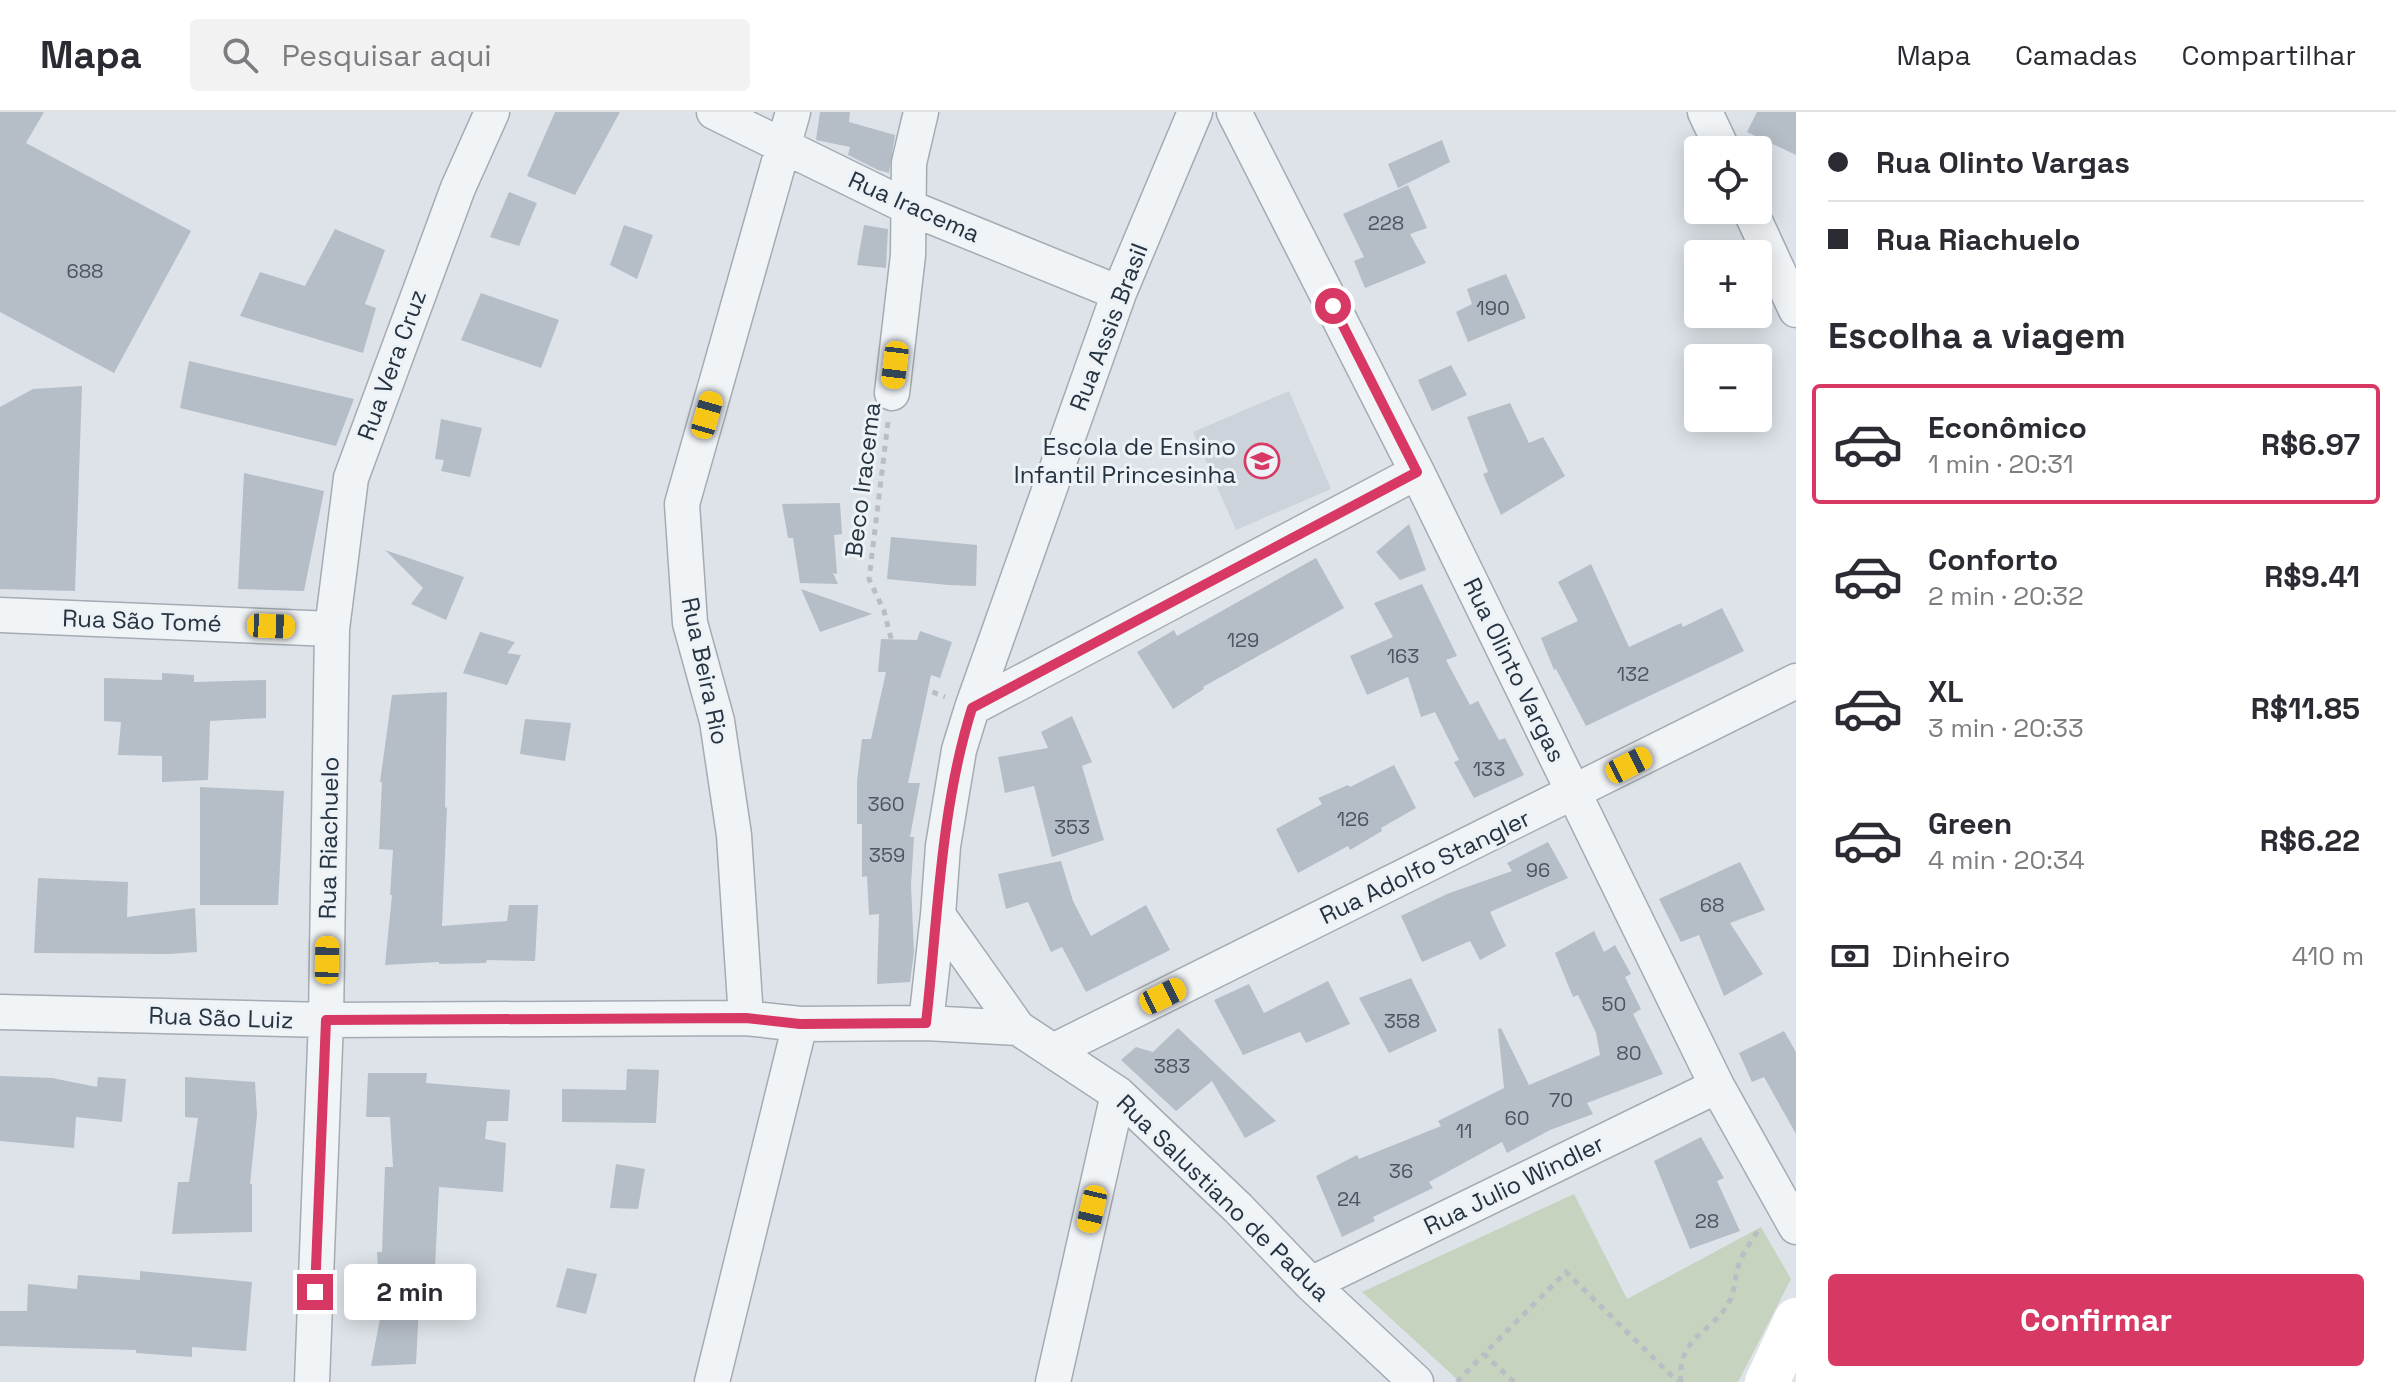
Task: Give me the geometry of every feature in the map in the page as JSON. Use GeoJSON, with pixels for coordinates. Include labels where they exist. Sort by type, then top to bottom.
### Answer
{"type":"FeatureCollection","features":[{"type":"Feature","properties":{"kind":"street","name":"Rua Vera Cruz"},"geometry":{"type":"LineString","coordinates":[[332,629],[351,478],[458,188],[492,112]]}},
{"type":"Feature","properties":{"kind":"street","name":"Rua Iracema"},"geometry":{"type":"LineString","coordinates":[[714,112],[908,207],[1119,293]]}},
{"type":"Feature","properties":{"kind":"street","name":"Rua Beira Rio"},"geometry":{"type":"LineString","coordinates":[[746,1018],[734,835],[717,721],[690,623],[682,504],[793,112]]}},
{"type":"Feature","properties":{"kind":"street"},"geometry":{"type":"LineString","coordinates":[[892,393],[908,255],[909,163],[921,112]]}},
{"type":"Feature","properties":{"kind":"street","name":"Rua Assis Brasil"},"geometry":{"type":"LineString","coordinates":[[926,1023],[943,846],[959,750],[1119,293],[1195,112]]}},
{"type":"Feature","properties":{"kind":"street","name":"Rua Olinto Vargas"},"geometry":{"type":"LineString","coordinates":[[1234,112],[1417,472],[1717,1086],[1788,1213]]}},
{"type":"Feature","properties":{"kind":"street"},"geometry":{"type":"LineString","coordinates":[[1705,112],[1716,136]]}},
{"type":"Feature","properties":{"kind":"street"},"geometry":{"type":"LineString","coordinates":[[1756,224],[1796,310]]}},
{"type":"Feature","properties":{"kind":"street"},"geometry":{"type":"LineString","coordinates":[[972,708],[1417,472]]}},
{"type":"Feature","properties":{"kind":"street","name":"Rua São Tomé"},"geometry":{"type":"LineString","coordinates":[[0,615],[332,629]]}},
{"type":"Feature","properties":{"kind":"street","name":"Rua Riachuelo"},"geometry":{"type":"LineString","coordinates":[[312,1382],[326,1020],[332,629]]}},
{"type":"Feature","properties":{"kind":"street","name":"Rua Adolfo Stangler"},"geometry":{"type":"LineString","coordinates":[[1053,1051],[1796,681]]}},
{"type":"Feature","properties":{"kind":"street"},"geometry":{"type":"LineString","coordinates":[[938,915],[1018,1028]]}},
{"type":"Feature","properties":{"kind":"street","name":"Rua São Luiz"},"geometry":{"type":"LineString","coordinates":[[0,1012],[326,1020],[746,1018],[800,1024],[926,1023],[1018,1028]]}},
{"type":"Feature","properties":{"kind":"street"},"geometry":{"type":"LineString","coordinates":[[712,1382],[800,1024]]}},
{"type":"Feature","properties":{"kind":"street","name":"Rua Salustiano de Padua"},"geometry":{"type":"LineString","coordinates":[[1018,1028],[1118,1094],[1238,1208],[1311,1284],[1416,1382]]}},
{"type":"Feature","properties":{"kind":"street","name":"Rua Julio Windler"},"geometry":{"type":"LineString","coordinates":[[1311,1284],[1717,1086]]}},
{"type":"Feature","properties":{"kind":"street"},"geometry":{"type":"LineString","coordinates":[[1053,1382],[1118,1094]]}},
{"type":"Feature","properties":{"kind":"street"},"geometry":{"type":"LineString","coordinates":[[1767,1382],[1796,1320]]}},
{"type":"Feature","properties":{"kind":"path","name":"Beco Iracema"},"geometry":{"type":"LineString","coordinates":[[892,393],[869,579],[884,611],[896,677],[972,708]]}},
{"type":"Feature","properties":{"kind":"path"},"geometry":{"type":"LineString","coordinates":[[1679,1382],[1682,1360],[1690,1343],[1721,1313],[1730,1298],[1744,1253],[1788,1213]]}},
{"type":"Feature","properties":{"kind":"path"},"geometry":{"type":"LineString","coordinates":[[1457,1382],[1566,1272],[1679,1382]]}},
{"type":"Feature","properties":{"kind":"path"},"geometry":{"type":"LineString","coordinates":[[1484,1354],[1514,1382]]}},
{"type":"Feature","properties":{"kind":"shaded area","name":"Escola de Ensino Infantil Princesinha"},"geometry":{"type":"Polygon","coordinates":[[[1289,391],[1331,489],[1236,530],[1193,432],[1289,391]]]}},
{"type":"Feature","properties":{"kind":"green space"},"geometry":{"type":"Polygon","coordinates":[[[1574,1194],[1627,1299],[1761,1227],[1791,1279],[1738,1382],[1460,1382],[1362,1292],[1574,1194]]]}},
{"type":"Feature","properties":{"kind":"building"},"geometry":{"type":"Polygon","coordinates":[[[0,112],[44,112],[26,143],[191,231],[114,373],[0,312],[0,112]]]}},
{"type":"Feature","properties":{"kind":"building"},"geometry":{"type":"Polygon","coordinates":[[[555,112],[620,112],[575,195],[527,176],[555,112]]]}},
{"type":"Feature","properties":{"kind":"building"},"geometry":{"type":"Polygon","coordinates":[[[820,112],[850,112],[849,122],[895,135],[889,173],[848,155],[850,147],[816,140],[820,112]]]}},
{"type":"Feature","properties":{"kind":"building"},"geometry":{"type":"Polygon","coordinates":[[[1757,112],[1796,112],[1796,155],[1772,144],[1772,136],[1756,136],[1747,132],[1757,112]]]}},
{"type":"Feature","properties":{"kind":"building"},"geometry":{"type":"Polygon","coordinates":[[[1442,140],[1450,162],[1398,188],[1388,164],[1442,140]]]}},
{"type":"Feature","properties":{"kind":"building"},"geometry":{"type":"Polygon","coordinates":[[[1408,185],[1427,228],[1410,234],[1426,263],[1365,288],[1354,261],[1364,257],[1343,214],[1408,185]]]}},
{"type":"Feature","properties":{"kind":"building"},"geometry":{"type":"Polygon","coordinates":[[[509,192],[537,203],[519,246],[490,237],[509,192]]]}},
{"type":"Feature","properties":{"kind":"building"},"geometry":{"type":"Polygon","coordinates":[[[624,225],[653,235],[637,279],[610,265],[624,225]]]}},
{"type":"Feature","properties":{"kind":"building"},"geometry":{"type":"Polygon","coordinates":[[[864,225],[888,229],[886,268],[857,265],[864,225]]]}},
{"type":"Feature","properties":{"kind":"building"},"geometry":{"type":"Polygon","coordinates":[[[335,229],[385,250],[365,304],[376,308],[363,353],[240,316],[260,272],[305,286],[335,229]]]}},
{"type":"Feature","properties":{"kind":"building"},"geometry":{"type":"Polygon","coordinates":[[[1506,274],[1526,318],[1468,342],[1456,312],[1472,304],[1467,289],[1506,274]]]}},
{"type":"Feature","properties":{"kind":"building"},"geometry":{"type":"Polygon","coordinates":[[[481,293],[559,320],[541,368],[461,340],[481,293]]]}},
{"type":"Feature","properties":{"kind":"building"},"geometry":{"type":"Polygon","coordinates":[[[189,361],[354,399],[336,446],[180,408],[189,361]]]}},
{"type":"Feature","properties":{"kind":"building"},"geometry":{"type":"Polygon","coordinates":[[[1451,365],[1467,395],[1432,411],[1418,380],[1451,365]]]}},
{"type":"Feature","properties":{"kind":"building"},"geometry":{"type":"Polygon","coordinates":[[[82,386],[75,591],[0,589],[0,407],[33,389],[82,386]]]}},
{"type":"Feature","properties":{"kind":"building"},"geometry":{"type":"Polygon","coordinates":[[[1510,403],[1529,443],[1543,437],[1565,476],[1501,515],[1483,474],[1488,472],[1467,417],[1510,403]]]}},
{"type":"Feature","properties":{"kind":"building"},"geometry":{"type":"Polygon","coordinates":[[[441,419],[482,428],[470,477],[441,471],[444,460],[435,459],[441,419]]]}},
{"type":"Feature","properties":{"kind":"building"},"geometry":{"type":"Polygon","coordinates":[[[244,473],[324,491],[304,591],[238,589],[244,473]]]}},
{"type":"Feature","properties":{"kind":"building"},"geometry":{"type":"Polygon","coordinates":[[[840,503],[842,534],[834,535],[837,574],[833,573],[838,584],[800,583],[793,538],[788,538],[782,504],[840,503]]]}},
{"type":"Feature","properties":{"kind":"building"},"geometry":{"type":"Polygon","coordinates":[[[1409,524],[1426,570],[1400,580],[1376,552],[1409,524]]]}},
{"type":"Feature","properties":{"kind":"building"},"geometry":{"type":"Polygon","coordinates":[[[891,537],[977,545],[976,586],[887,579],[891,537]]]}},
{"type":"Feature","properties":{"kind":"building"},"geometry":{"type":"Polygon","coordinates":[[[385,550],[464,577],[446,620],[411,604],[423,588],[385,550]]]}},
{"type":"Feature","properties":{"kind":"building"},"geometry":{"type":"Polygon","coordinates":[[[1316,558],[1344,608],[1203,687],[1173,709],[1137,652],[1174,630],[1177,636],[1316,558]]]}},
{"type":"Feature","properties":{"kind":"building"},"geometry":{"type":"Polygon","coordinates":[[[1591,564],[1629,647],[1681,623],[1683,627],[1722,608],[1744,651],[1586,726],[1554,670],[1541,638],[1578,621],[1558,582],[1591,564]]]}},
{"type":"Feature","properties":{"kind":"building"},"geometry":{"type":"Polygon","coordinates":[[[1422,584],[1457,656],[1446,660],[1470,705],[1478,701],[1499,740],[1505,738],[1524,775],[1474,798],[1454,762],[1459,760],[1435,712],[1421,717],[1408,677],[1367,695],[1350,656],[1393,637],[1374,603],[1422,584]]]}},
{"type":"Feature","properties":{"kind":"building"},"geometry":{"type":"Polygon","coordinates":[[[801,589],[872,614],[820,632],[801,589]]]}},
{"type":"Feature","properties":{"kind":"building"},"geometry":{"type":"Polygon","coordinates":[[[920,631],[952,642],[940,678],[931,675],[908,783],[920,783],[910,837],[914,837],[911,885],[914,952],[910,982],[877,984],[879,914],[869,915],[867,876],[862,877],[862,824],[857,824],[857,781],[862,739],[871,739],[886,672],[878,672],[881,639],[917,640],[920,631]]]}},
{"type":"Feature","properties":{"kind":"building"},"geometry":{"type":"Polygon","coordinates":[[[480,632],[515,642],[507,653],[521,655],[507,685],[463,673],[480,632]]]}},
{"type":"Feature","properties":{"kind":"building"},"geometry":{"type":"Polygon","coordinates":[[[162,673],[194,675],[194,682],[266,680],[266,718],[210,721],[208,780],[162,782],[162,756],[118,755],[121,722],[104,721],[104,678],[162,680],[162,673]]]}},
{"type":"Feature","properties":{"kind":"building"},"geometry":{"type":"Polygon","coordinates":[[[447,692],[447,808],[442,926],[507,921],[509,905],[538,905],[535,961],[385,965],[393,850],[379,849],[380,782],[392,695],[447,692]]]}},
{"type":"Feature","properties":{"kind":"building"},"geometry":{"type":"Polygon","coordinates":[[[1072,716],[1092,762],[1082,766],[1104,840],[1052,857],[1034,786],[1005,793],[998,757],[1048,748],[1041,732],[1072,716]]]}},
{"type":"Feature","properties":{"kind":"building"},"geometry":{"type":"Polygon","coordinates":[[[525,719],[571,723],[565,761],[520,754],[525,719]]]}},
{"type":"Feature","properties":{"kind":"building"},"geometry":{"type":"Polygon","coordinates":[[[1394,765],[1416,808],[1350,850],[1348,846],[1298,873],[1276,829],[1322,804],[1318,798],[1348,785],[1350,787],[1394,765]]]}},
{"type":"Feature","properties":{"kind":"building"},"geometry":{"type":"Polygon","coordinates":[[[200,787],[284,791],[278,905],[200,905],[200,787]]]}},
{"type":"Feature","properties":{"kind":"building"},"geometry":{"type":"Polygon","coordinates":[[[1548,842],[1568,878],[1490,912],[1506,946],[1480,960],[1470,941],[1422,962],[1401,916],[1447,894],[1512,871],[1507,863],[1548,842]]]}},
{"type":"Feature","properties":{"kind":"building"},"geometry":{"type":"Polygon","coordinates":[[[1061,861],[1073,901],[1091,936],[1146,905],[1170,950],[1086,992],[1062,947],[1051,952],[1028,902],[1006,909],[998,874],[1061,861]]]}},
{"type":"Feature","properties":{"kind":"building"},"geometry":{"type":"Polygon","coordinates":[[[1740,862],[1765,910],[1730,923],[1763,974],[1724,996],[1699,935],[1681,942],[1659,899],[1740,862]]]}},
{"type":"Feature","properties":{"kind":"building"},"geometry":{"type":"Polygon","coordinates":[[[38,878],[128,882],[127,917],[195,908],[197,952],[34,953],[38,878]]]}},
{"type":"Feature","properties":{"kind":"building"},"geometry":{"type":"Polygon","coordinates":[[[1594,931],[1604,952],[1615,945],[1631,974],[1625,977],[1641,1009],[1633,1014],[1663,1074],[1587,1103],[1593,1114],[1550,1130],[1507,1153],[1502,1142],[1429,1182],[1433,1188],[1373,1217],[1375,1221],[1342,1237],[1316,1176],[1357,1155],[1359,1159],[1441,1126],[1438,1121],[1504,1088],[1498,1029],[1501,1028],[1529,1085],[1600,1055],[1596,1033],[1578,995],[1573,997],[1555,953],[1594,931]]]}},
{"type":"Feature","properties":{"kind":"building"},"geometry":{"type":"Polygon","coordinates":[[[1411,978],[1437,1031],[1389,1053],[1359,998],[1411,978]]]}},
{"type":"Feature","properties":{"kind":"building"},"geometry":{"type":"Polygon","coordinates":[[[1328,981],[1350,1024],[1306,1043],[1300,1032],[1243,1055],[1214,1000],[1249,984],[1264,1013],[1328,981]]]}},
{"type":"Feature","properties":{"kind":"building"},"geometry":{"type":"Polygon","coordinates":[[[1178,1028],[1276,1121],[1245,1138],[1212,1081],[1176,1111],[1121,1060],[1136,1047],[1153,1052],[1178,1028]]]}},
{"type":"Feature","properties":{"kind":"building"},"geometry":{"type":"Polygon","coordinates":[[[1784,1031],[1796,1052],[1796,1134],[1764,1077],[1752,1082],[1739,1053],[1784,1031]]]}},
{"type":"Feature","properties":{"kind":"building"},"geometry":{"type":"Polygon","coordinates":[[[627,1069],[659,1070],[656,1123],[562,1122],[562,1089],[626,1090],[627,1069]]]}},
{"type":"Feature","properties":{"kind":"building"},"geometry":{"type":"Polygon","coordinates":[[[368,1073],[427,1073],[426,1083],[510,1090],[508,1121],[487,1121],[485,1139],[506,1143],[503,1192],[439,1187],[433,1308],[419,1307],[416,1364],[371,1366],[381,1313],[377,1252],[382,1252],[385,1167],[393,1167],[390,1117],[366,1117],[368,1073]]]}},
{"type":"Feature","properties":{"kind":"building"},"geometry":{"type":"Polygon","coordinates":[[[0,1076],[52,1078],[97,1087],[98,1077],[126,1079],[122,1122],[76,1117],[74,1148],[0,1141],[0,1076]]]}},
{"type":"Feature","properties":{"kind":"building"},"geometry":{"type":"Polygon","coordinates":[[[185,1077],[255,1082],[257,1115],[250,1184],[252,1232],[172,1234],[178,1182],[189,1182],[198,1118],[185,1117],[185,1077]]]}},
{"type":"Feature","properties":{"kind":"building"},"geometry":{"type":"Polygon","coordinates":[[[1701,1137],[1724,1178],[1717,1181],[1740,1231],[1690,1249],[1654,1161],[1701,1137]]]}},
{"type":"Feature","properties":{"kind":"building"},"geometry":{"type":"Polygon","coordinates":[[[616,1164],[645,1169],[638,1209],[610,1208],[616,1164]]]}},
{"type":"Feature","properties":{"kind":"building"},"geometry":{"type":"Polygon","coordinates":[[[567,1268],[597,1274],[586,1314],[556,1307],[567,1268]]]}},
{"type":"Feature","properties":{"kind":"building"},"geometry":{"type":"Polygon","coordinates":[[[140,1271],[252,1282],[246,1351],[192,1347],[192,1357],[136,1353],[136,1350],[0,1346],[0,1311],[27,1311],[28,1284],[77,1289],[78,1275],[140,1280],[140,1271]]]}},
{"type":"Feature","properties":{"kind":"place","name":"Escola de Ensino Infantil Princesinha"},"geometry":{"type":"Point","coordinates":[1262,461]}},
{"type":"Feature","properties":{"kind":"route"},"geometry":{"type":"LineString","coordinates":[[315,1292],[326,1020],[746,1018],[800,1024],[926,1023],[943,846],[959,750],[972,708],[1417,472],[1333,306]]}}]}
